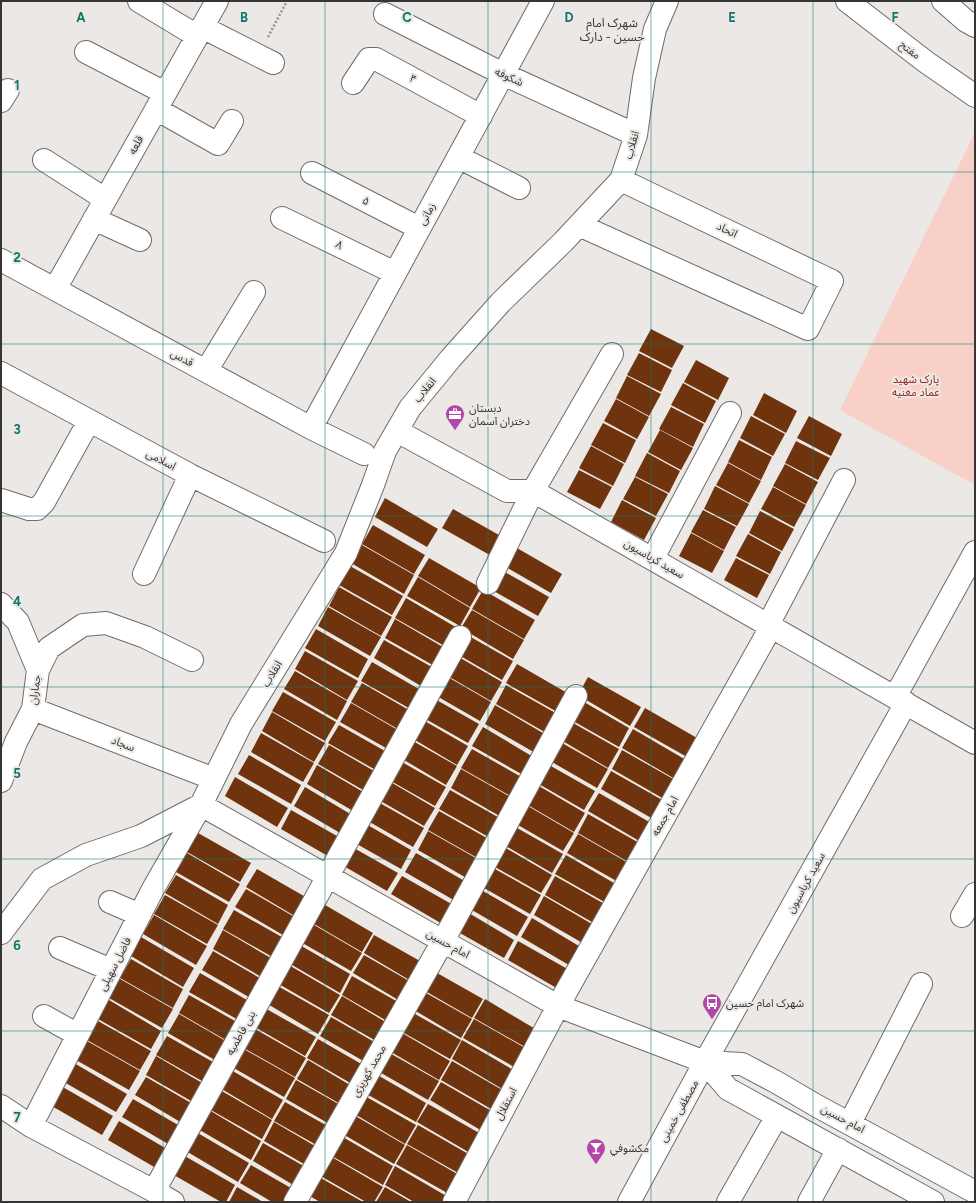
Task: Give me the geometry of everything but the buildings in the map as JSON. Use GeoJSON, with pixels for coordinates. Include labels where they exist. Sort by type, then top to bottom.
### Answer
{"type":"FeatureCollection","features":[{"type":"Feature","properties":{"kind":"street"},"geometry":{"type":"LineString","coordinates":[[139,1],[200,31],[266,59]]}},
{"type":"Feature","properties":{"kind":"street","name":"قلعه"},"geometry":{"type":"LineString","coordinates":[[54,289],[217,1]]}},
{"type":"Feature","properties":{"kind":"street","name":"زمانی"},"geometry":{"type":"LineString","coordinates":[[311,428],[543,1]]}},
{"type":"Feature","properties":{"kind":"street","name":"انقلاب"},"geometry":{"type":"LineString","coordinates":[[201,805],[242,724],[332,573],[346,553],[385,451],[410,408],[451,358],[502,302],[622,180],[636,135],[644,78],[655,29],[667,1]]}},
{"type":"Feature","properties":{"kind":"street","name":"مفتح"},"geometry":{"type":"LineString","coordinates":[[847,1],[926,62],[975,96]]}},
{"type":"Feature","properties":{"kind":"street"},"geometry":{"type":"LineString","coordinates":[[942,1],[966,21],[975,26]]}},
{"type":"Feature","properties":{"kind":"street","name":"شکوفه"},"geometry":{"type":"LineString","coordinates":[[385,14],[503,74],[636,135]]}},
{"type":"Feature","properties":{"kind":"street"},"geometry":{"type":"LineString","coordinates":[[86,52],[161,101],[218,144],[232,121]]}},
{"type":"Feature","properties":{"kind":"street","name":"۴"},"geometry":{"type":"LineString","coordinates":[[353,83],[369,59],[376,59],[481,116]]}},
{"type":"Feature","properties":{"kind":"street"},"geometry":{"type":"LineString","coordinates":[[458,157],[519,188]]}},
{"type":"Feature","properties":{"kind":"street"},"geometry":{"type":"LineString","coordinates":[[44,160],[105,199]]}},
{"type":"Feature","properties":{"kind":"street","name":"۵"},"geometry":{"type":"LineString","coordinates":[[312,173],[419,228]]}},
{"type":"Feature","properties":{"kind":"street","name":"اتحاد"},"geometry":{"type":"LineString","coordinates":[[579,225],[808,329],[832,281],[622,180]]}},
{"type":"Feature","properties":{"kind":"street","name":"۸"},"geometry":{"type":"LineString","coordinates":[[282,218],[395,273]]}},
{"type":"Feature","properties":{"kind":"street"},"geometry":{"type":"LineString","coordinates":[[94,219],[140,240]]}},
{"type":"Feature","properties":{"kind":"street","name":"قدس"},"geometry":{"type":"LineString","coordinates":[[1,260],[311,428],[364,454]]}},
{"type":"Feature","properties":{"kind":"street"},"geometry":{"type":"LineString","coordinates":[[206,371],[254,292]]}},
{"type":"Feature","properties":{"kind":"street"},"geometry":{"type":"LineString","coordinates":[[488,583],[533,491],[612,354]]}},
{"type":"Feature","properties":{"kind":"street","name":"اسلامی"},"geometry":{"type":"LineString","coordinates":[[1,373],[190,475],[324,541]]}},
{"type":"Feature","properties":{"kind":"street"},"geometry":{"type":"LineString","coordinates":[[653,558],[730,413]]}},
{"type":"Feature","properties":{"kind":"street"},"geometry":{"type":"LineString","coordinates":[[1,500],[29,509],[37,509],[44,502],[90,421]]}},
{"type":"Feature","properties":{"kind":"street","name":"سعید کرباسیون"},"geometry":{"type":"LineString","coordinates":[[397,431],[507,491],[533,491],[975,742]]}},
{"type":"Feature","properties":{"kind":"street"},"geometry":{"type":"LineString","coordinates":[[144,574],[190,475]]}},
{"type":"Feature","properties":{"kind":"street","name":"امام جمعه"},"geometry":{"type":"LineString","coordinates":[[558,1006],[770,626],[844,480]]}},
{"type":"Feature","properties":{"kind":"street"},"geometry":{"type":"LineString","coordinates":[[900,700],[975,552]]}},
{"type":"Feature","properties":{"kind":"street","name":"جماران"},"geometry":{"type":"LineString","coordinates":[[1,604],[18,622],[38,670],[33,710],[16,742],[1,781]]}},
{"type":"Feature","properties":{"kind":"street"},"geometry":{"type":"LineString","coordinates":[[38,670],[49,648],[83,625],[106,623],[145,637],[192,660]]}},
{"type":"Feature","properties":{"kind":"street","name":"بنی فاطمیه"},"geometry":{"type":"LineString","coordinates":[[154,1191],[460,637]]}},
{"type":"Feature","properties":{"kind":"street","name":"محمد کهریزی"},"geometry":{"type":"LineString","coordinates":[[295,1202],[443,941],[576,696]]}},
{"type":"Feature","properties":{"kind":"street","name":"سعید کرباسیون"},"geometry":{"type":"LineString","coordinates":[[705,1062],[900,700]]}},
{"type":"Feature","properties":{"kind":"street","name":"سجاد"},"geometry":{"type":"LineString","coordinates":[[33,710],[214,779]]}},
{"type":"Feature","properties":{"kind":"street"},"geometry":{"type":"LineString","coordinates":[[1,933],[42,879],[86,855],[141,836],[201,805]]}},
{"type":"Feature","properties":{"kind":"street","name":"امام حسین"},"geometry":{"type":"LineString","coordinates":[[201,805],[558,1006],[705,1062],[742,1064],[975,1192]]}},
{"type":"Feature","properties":{"kind":"street","name":"فاضل سهیلی"},"geometry":{"type":"LineString","coordinates":[[31,1126],[153,889],[201,805]]}},
{"type":"Feature","properties":{"kind":"street"},"geometry":{"type":"LineString","coordinates":[[962,916],[975,894]]}},
{"type":"Feature","properties":{"kind":"street"},"geometry":{"type":"LineString","coordinates":[[110,902],[140,915]]}},
{"type":"Feature","properties":{"kind":"street"},"geometry":{"type":"LineString","coordinates":[[60,948],[112,970]]}},
{"type":"Feature","properties":{"kind":"street"},"geometry":{"type":"LineString","coordinates":[[850,1123],[921,984]]}},
{"type":"Feature","properties":{"kind":"street","name":"استقلال"},"geometry":{"type":"LineString","coordinates":[[454,1202],[558,1006]]}},
{"type":"Feature","properties":{"kind":"street"},"geometry":{"type":"LineString","coordinates":[[44,1016],[78,1035]]}},
{"type":"Feature","properties":{"kind":"street","name":"امام حسین"},"geometry":{"type":"LineString","coordinates":[[705,1062],[728,1089],[838,1149],[900,1194],[933,1202]]}},
{"type":"Feature","properties":{"kind":"street","name":"مصطفی خمینی"},"geometry":{"type":"LineString","coordinates":[[629,1202],[705,1062]]}},
{"type":"Feature","properties":{"kind":"street"},"geometry":{"type":"LineString","coordinates":[[1,1106],[31,1126],[173,1202]]}},
{"type":"Feature","properties":{"kind":"street"},"geometry":{"type":"LineString","coordinates":[[728,1202],[777,1116]]}},
{"type":"Feature","properties":{"kind":"street"},"geometry":{"type":"LineString","coordinates":[[810,1202],[838,1149]]}},
{"type":"Feature","properties":{"kind":"path"},"geometry":{"type":"LineString","coordinates":[[266,59],[287,1]]}},
{"type":"Feature","properties":{"kind":"green space","name":"پارک شهید عماد مغنیه"},"geometry":{"type":"Polygon","coordinates":[[[975,134],[975,485],[840,410],[975,134]]]}},
{"type":"Feature","properties":{"kind":"place","name":"دبستان دختران آسمان"},"geometry":{"type":"Point","coordinates":[455,431]}},
{"type":"Feature","properties":{"kind":"place","name":"شهرک امام حسین"},"geometry":{"type":"Point","coordinates":[712,1020]}},
{"type":"Feature","properties":{"kind":"place","name":"مكشوفي"},"geometry":{"type":"Point","coordinates":[596,1165]}},
{"type":"Feature","properties":{"kind":"district","name":"شهرک امام حسین - دارک"},"geometry":{"type":"Point","coordinates":[612,30]}}]}
